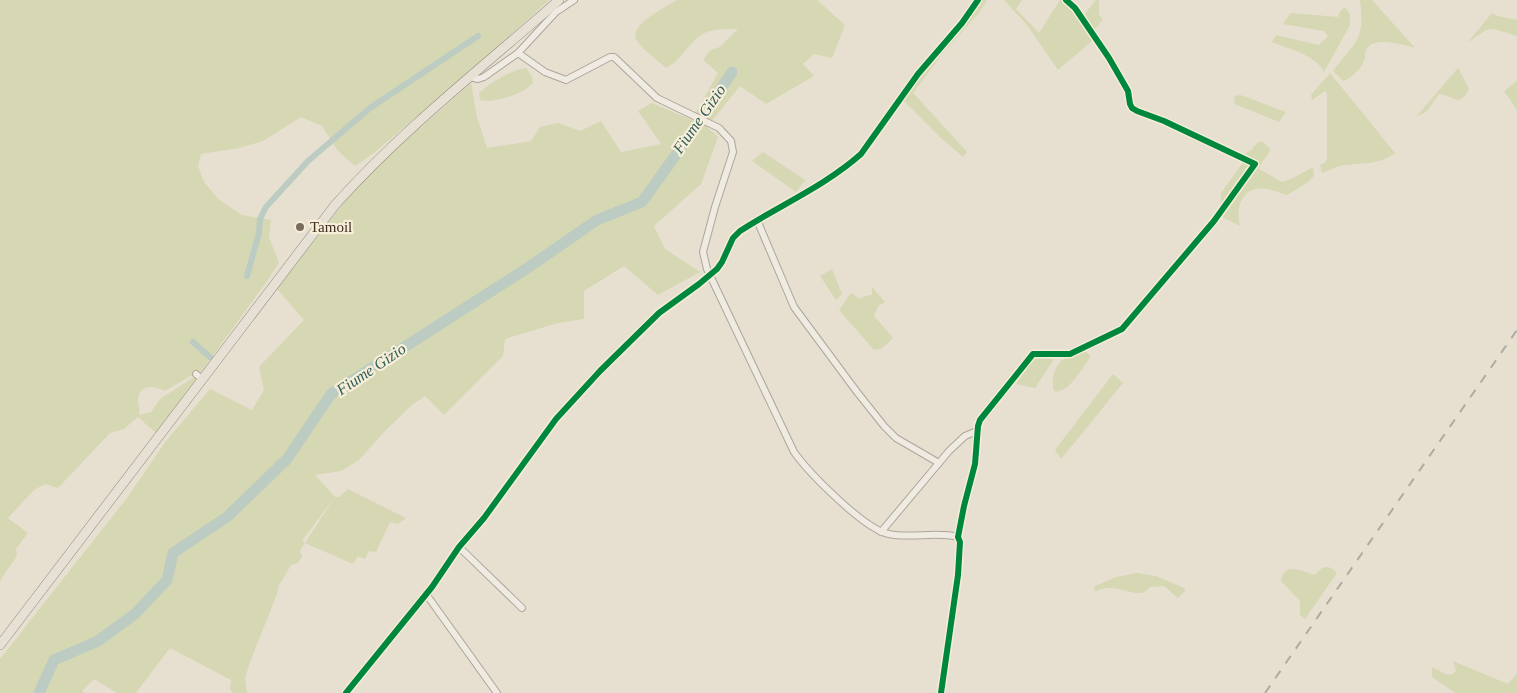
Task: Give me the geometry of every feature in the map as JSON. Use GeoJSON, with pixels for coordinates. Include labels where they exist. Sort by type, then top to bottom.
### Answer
{"type":"FeatureCollection","features":[{"type":"Feature","properties":{"kind":"main road"},"geometry":{"type":"LineString","coordinates":[[0,645],[199,377],[335,205],[360,177],[414,125],[554,9],[559,0]]}},
{"type":"Feature","properties":{"kind":"street"},"geometry":{"type":"LineString","coordinates":[[470,77],[478,79],[484,77],[518,53],[554,9],[574,0]]}},
{"type":"Feature","properties":{"kind":"street"},"geometry":{"type":"LineString","coordinates":[[346,693],[426,594],[459,547],[484,518],[556,419],[600,371],[659,313],[699,284],[722,262],[733,238],[740,231],[817,185],[861,154],[918,74],[962,23],[978,0]]}},
{"type":"Feature","properties":{"kind":"street"},"geometry":{"type":"LineString","coordinates":[[941,693],[958,575],[960,542],[958,537],[975,464],[977,431],[980,420],[1033,354],[1070,354],[1122,329],[1214,221],[1255,164],[1132,108],[1128,91],[1109,58],[1075,8],[1066,0]]}},
{"type":"Feature","properties":{"kind":"street"},"geometry":{"type":"LineString","coordinates":[[518,53],[545,72],[566,80],[610,57],[614,57],[657,98],[719,128],[731,140],[733,152],[703,252],[707,269],[794,452],[811,472],[873,528],[881,532],[897,535],[958,537]]}},
{"type":"Feature","properties":{"kind":"street"},"geometry":{"type":"LineString","coordinates":[[757,220],[794,306],[858,392],[884,426],[896,438],[939,463]]}},
{"type":"Feature","properties":{"kind":"street"},"geometry":{"type":"LineString","coordinates":[[881,532],[939,463],[965,436],[977,431]]}},
{"type":"Feature","properties":{"kind":"street"},"geometry":{"type":"LineString","coordinates":[[459,547],[522,608]]}},
{"type":"Feature","properties":{"kind":"street"},"geometry":{"type":"LineString","coordinates":[[426,594],[496,693]]}},
{"type":"Feature","properties":{"kind":"green space"},"geometry":{"type":"Polygon","coordinates":[[[0,0],[549,0],[484,59],[374,153],[355,166],[338,151],[322,126],[301,117],[263,141],[239,148],[201,154],[198,166],[204,182],[218,199],[242,215],[271,220],[269,237],[279,263],[201,372],[199,371],[165,391],[148,387],[139,394],[139,415],[151,412],[160,399],[194,377],[197,378],[156,433],[138,417],[124,429],[110,433],[58,488],[45,484],[34,490],[8,518],[28,533],[16,549],[17,556],[0,583],[0,0]]]}},
{"type":"Feature","properties":{"kind":"green space"},"geometry":{"type":"Polygon","coordinates":[[[677,0],[817,0],[845,25],[832,58],[814,54],[803,64],[814,76],[766,104],[740,86],[707,127],[718,137],[701,184],[654,226],[665,249],[700,272],[658,295],[624,266],[584,291],[584,319],[558,323],[505,339],[503,356],[444,415],[425,396],[412,405],[383,433],[359,460],[341,471],[315,475],[335,497],[339,497],[348,489],[406,518],[398,524],[390,522],[376,552],[369,551],[365,559],[358,556],[353,564],[305,543],[300,551],[302,556],[298,563],[291,565],[278,587],[245,678],[247,693],[233,693],[230,689],[231,680],[170,648],[136,693],[117,693],[94,679],[82,691],[85,693],[0,693],[0,659],[127,498],[166,441],[210,389],[252,410],[264,390],[259,367],[304,320],[277,289],[348,197],[389,155],[471,83],[477,117],[487,148],[531,141],[540,127],[558,123],[580,131],[601,121],[621,152],[661,144],[638,111],[652,103],[692,120],[718,73],[703,60],[710,50],[720,47],[738,29],[714,30],[701,35],[691,43],[677,60],[666,68],[643,48],[635,35],[637,29],[649,17],[677,0]],[[334,498],[302,541],[305,543],[334,498]]]}},
{"type":"Feature","properties":{"kind":"green space"},"geometry":{"type":"Polygon","coordinates":[[[982,0],[987,0],[979,13],[942,54],[913,93],[967,152],[963,157],[902,99],[982,0]]]}},
{"type":"Feature","properties":{"kind":"green space"},"geometry":{"type":"Polygon","coordinates":[[[1004,0],[1022,0],[1016,9],[1039,33],[1060,0],[1062,0],[1070,7],[1094,39],[1058,70],[1027,25],[1004,0]]]}},
{"type":"Feature","properties":{"kind":"green space"},"geometry":{"type":"Polygon","coordinates":[[[1099,0],[1099,15],[1103,19],[1094,30],[1084,15],[1095,1],[1099,0]]]}},
{"type":"Feature","properties":{"kind":"green space"},"geometry":{"type":"Polygon","coordinates":[[[1360,0],[1372,0],[1415,48],[1389,42],[1370,45],[1366,50],[1364,62],[1359,69],[1350,78],[1343,81],[1333,71],[1353,46],[1360,33],[1360,0]]]}},
{"type":"Feature","properties":{"kind":"green space"},"geometry":{"type":"Polygon","coordinates":[[[1345,7],[1350,14],[1350,25],[1324,72],[1309,57],[1272,42],[1276,35],[1319,45],[1328,36],[1324,31],[1283,24],[1291,13],[1338,17],[1340,11],[1345,7]]]}},
{"type":"Feature","properties":{"kind":"green space"},"geometry":{"type":"Polygon","coordinates":[[[1492,13],[1517,20],[1517,36],[1494,29],[1486,30],[1467,43],[1492,13]]]}},
{"type":"Feature","properties":{"kind":"green space"},"geometry":{"type":"Polygon","coordinates":[[[526,68],[532,77],[533,83],[529,87],[500,99],[492,101],[480,100],[479,93],[489,85],[507,74],[526,68]]]}},
{"type":"Feature","properties":{"kind":"green space"},"geometry":{"type":"Polygon","coordinates":[[[1458,68],[1469,89],[1465,96],[1459,100],[1439,94],[1427,111],[1416,117],[1458,68]]]}},
{"type":"Feature","properties":{"kind":"green space"},"geometry":{"type":"Polygon","coordinates":[[[1330,73],[1395,153],[1382,160],[1340,166],[1322,173],[1320,165],[1325,163],[1327,158],[1327,93],[1325,91],[1312,100],[1311,95],[1330,73]]]}},
{"type":"Feature","properties":{"kind":"green space"},"geometry":{"type":"Polygon","coordinates":[[[1517,81],[1517,110],[1504,91],[1517,81]]]}},
{"type":"Feature","properties":{"kind":"green space"},"geometry":{"type":"Polygon","coordinates":[[[1240,95],[1286,112],[1279,122],[1235,104],[1235,96],[1240,95]]]}},
{"type":"Feature","properties":{"kind":"green space"},"geometry":{"type":"Polygon","coordinates":[[[1258,142],[1263,142],[1270,149],[1259,169],[1282,182],[1313,167],[1314,176],[1307,183],[1287,195],[1263,189],[1252,190],[1247,193],[1241,201],[1239,208],[1240,226],[1216,214],[1221,207],[1221,193],[1244,161],[1243,155],[1258,142]]]}},
{"type":"Feature","properties":{"kind":"green space"},"geometry":{"type":"Polygon","coordinates":[[[763,152],[805,180],[796,192],[752,161],[763,152]]]}},
{"type":"Feature","properties":{"kind":"green space"},"geometry":{"type":"Polygon","coordinates":[[[832,269],[842,294],[836,300],[820,276],[832,269]]]}},
{"type":"Feature","properties":{"kind":"green space"},"geometry":{"type":"Polygon","coordinates":[[[872,287],[885,302],[878,306],[874,316],[893,338],[881,349],[874,350],[839,310],[851,293],[860,299],[872,295],[872,287]]]}},
{"type":"Feature","properties":{"kind":"green space"},"geometry":{"type":"Polygon","coordinates":[[[1083,350],[1091,356],[1079,373],[1065,389],[1054,391],[1053,375],[1058,364],[1083,350]]]}},
{"type":"Feature","properties":{"kind":"green space"},"geometry":{"type":"Polygon","coordinates":[[[1035,357],[1054,359],[1035,388],[1016,384],[1035,357]]]}},
{"type":"Feature","properties":{"kind":"green space"},"geometry":{"type":"Polygon","coordinates":[[[1113,374],[1123,383],[1061,459],[1055,450],[1113,374]]]}},
{"type":"Feature","properties":{"kind":"green space"},"geometry":{"type":"Polygon","coordinates":[[[1328,567],[1337,573],[1305,619],[1300,615],[1300,601],[1281,581],[1283,575],[1285,571],[1294,569],[1315,575],[1322,568],[1328,567]]]}},
{"type":"Feature","properties":{"kind":"green space"},"geometry":{"type":"Polygon","coordinates":[[[1137,573],[1156,576],[1186,590],[1178,598],[1164,586],[1150,587],[1140,593],[1113,588],[1094,590],[1095,586],[1116,577],[1137,573]]]}},
{"type":"Feature","properties":{"kind":"green space"},"geometry":{"type":"Polygon","coordinates":[[[1453,661],[1508,684],[1517,674],[1517,693],[1455,693],[1432,677],[1432,667],[1448,675],[1453,674],[1456,671],[1453,661]]]}},
{"type":"Feature","properties":{"kind":"waterway"},"geometry":{"type":"LineString","coordinates":[[247,276],[259,233],[260,219],[266,207],[308,161],[370,108],[478,36]]}},
{"type":"Feature","properties":{"kind":"waterway","name":"Fiume Gizio"},"geometry":{"type":"LineString","coordinates":[[39,693],[54,660],[98,641],[135,614],[167,580],[173,553],[227,517],[287,459],[331,394],[526,269],[597,220],[642,202],[732,72]]}},
{"type":"Feature","properties":{"kind":"waterway"},"geometry":{"type":"LineString","coordinates":[[193,342],[210,357]]}},
{"type":"Feature","properties":{"kind":"railway"},"geometry":{"type":"LineString","coordinates":[[1265,693],[1517,330]]}},
{"type":"Feature","properties":{"kind":"cycle path"},"geometry":{"type":"LineString","coordinates":[[346,693],[432,587],[459,547],[484,518],[556,419],[600,371],[659,313],[717,269],[733,238],[740,231],[833,176],[861,154],[918,74],[962,23],[978,0]]}},
{"type":"Feature","properties":{"kind":"cycle path"},"geometry":{"type":"LineString","coordinates":[[941,693],[958,575],[960,542],[958,537],[975,464],[980,420],[1033,354],[1070,354],[1122,329],[1214,221],[1255,164],[1132,108],[1128,91],[1109,58],[1075,8],[1066,0]]}},
{"type":"Feature","properties":{"kind":"place","name":"Tamoil"},"geometry":{"type":"Point","coordinates":[300,227]}}]}
